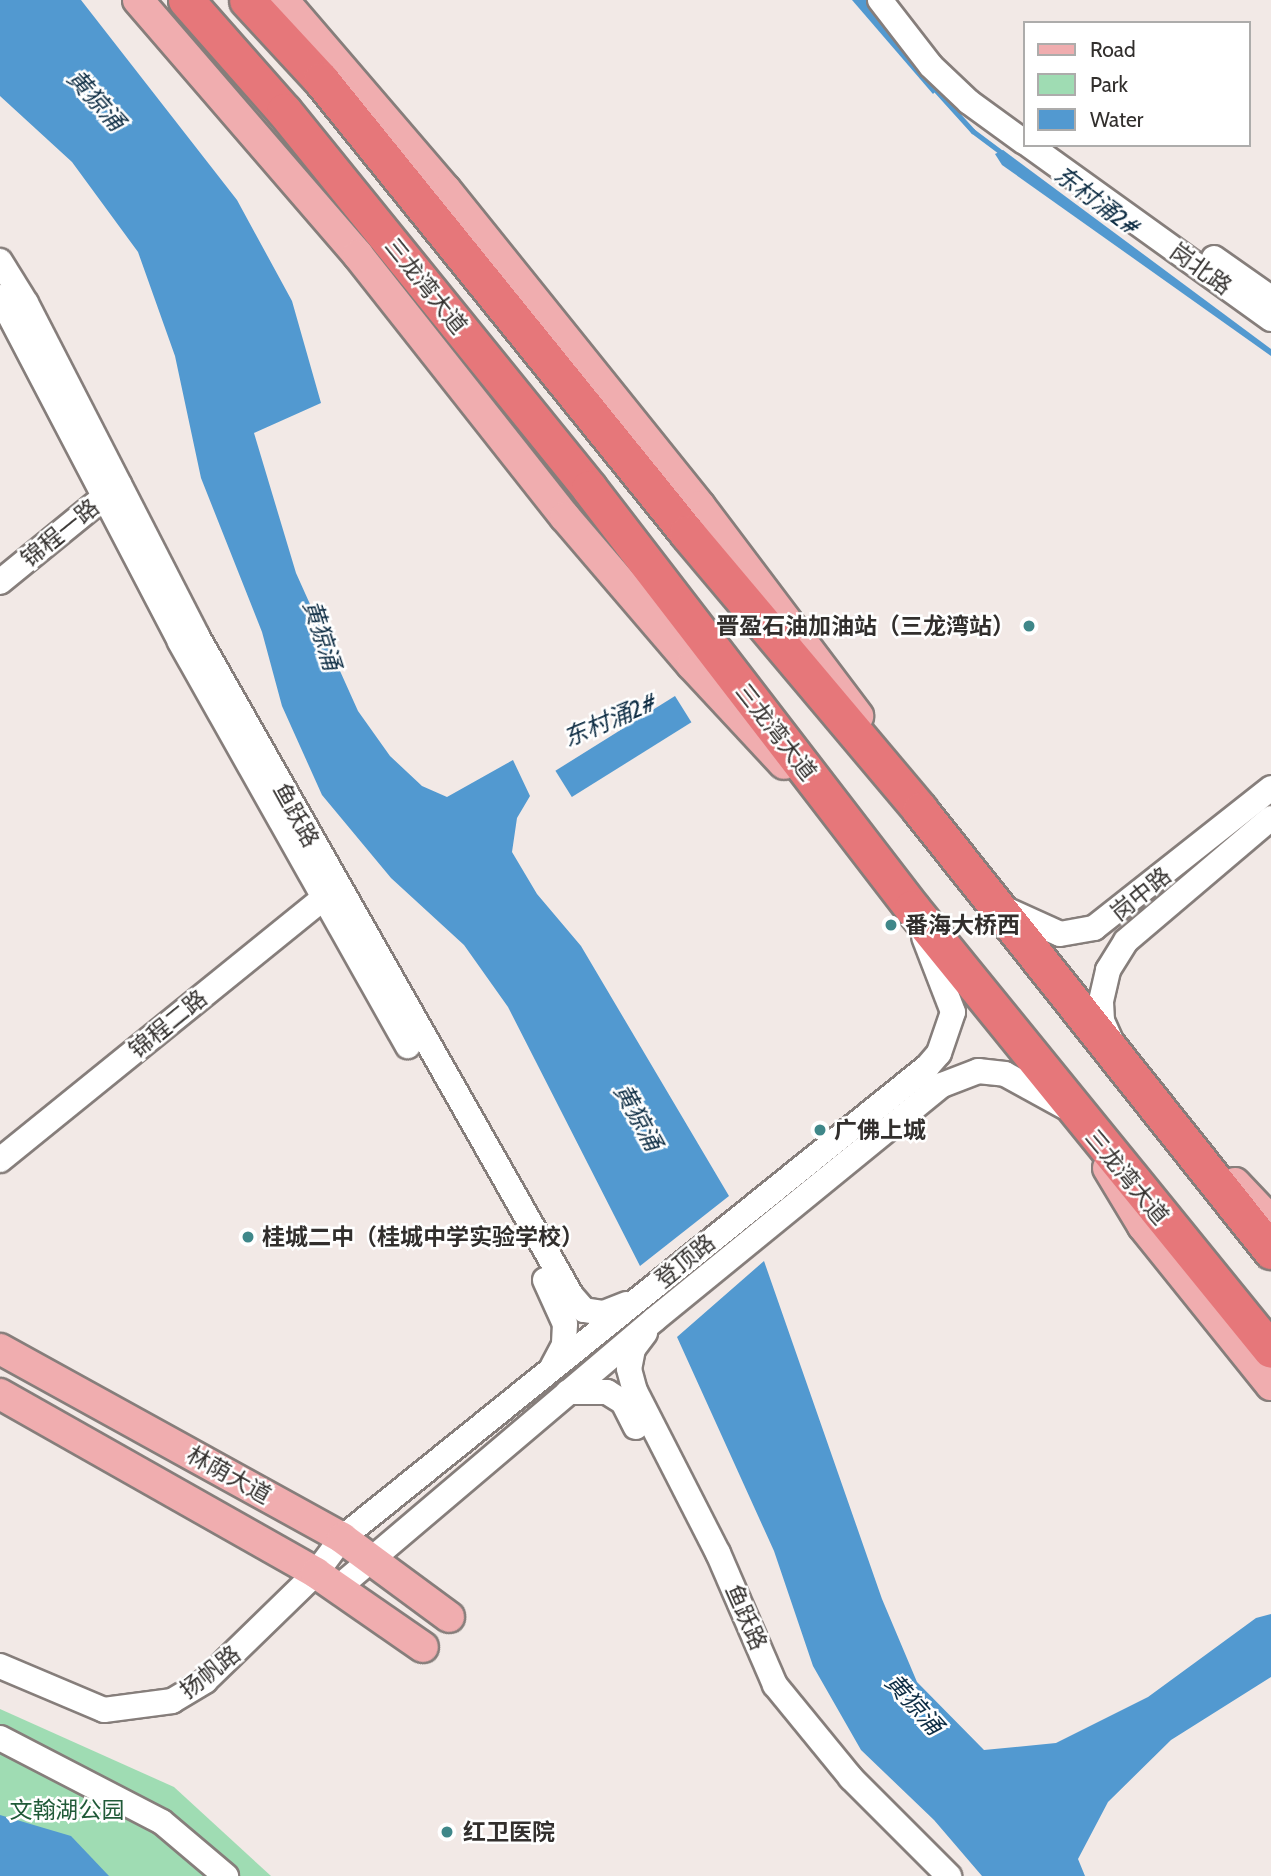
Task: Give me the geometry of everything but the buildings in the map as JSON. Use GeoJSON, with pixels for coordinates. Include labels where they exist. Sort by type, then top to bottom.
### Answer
{"type":"FeatureCollection","features":[{"type":"Feature","properties":{"kind":"highway","name":"三龙湾大道"},"geometry":{"type":"LineString","coordinates":[[186,0],[284,111],[589,488],[912,908],[1075,1114],[1271,1350]]}},
{"type":"Feature","properties":{"kind":"highway","name":"三龙湾大道"},"geometry":{"type":"LineString","coordinates":[[247,0],[321,80],[687,533],[920,810],[1271,1251]]}},
{"type":"Feature","properties":{"kind":"main road"},"geometry":{"type":"LineString","coordinates":[[138,0],[358,255],[565,517],[664,634],[884,871]]}},
{"type":"Feature","properties":{"kind":"main road"},"geometry":{"type":"LineString","coordinates":[[283,0],[446,190],[700,506],[830,673],[920,810]]}},
{"type":"Feature","properties":{"kind":"main road"},"geometry":{"type":"LineString","coordinates":[[1120,1061],[1271,1221]]}},
{"type":"Feature","properties":{"kind":"main road"},"geometry":{"type":"LineString","coordinates":[[1075,1114],[1143,1226],[1271,1385]]}},
{"type":"Feature","properties":{"kind":"main road","name":"林荫大道"},"geometry":{"type":"LineString","coordinates":[[0,1349],[342,1538],[449,1617]]}},
{"type":"Feature","properties":{"kind":"main road","name":"林荫大道"},"geometry":{"type":"LineString","coordinates":[[0,1394],[327,1580],[423,1647]]}},
{"type":"Feature","properties":{"kind":"street"},"geometry":{"type":"LineString","coordinates":[[880,0],[931,66],[969,102],[1023,141]]}},
{"type":"Feature","properties":{"kind":"street"},"geometry":{"type":"LineString","coordinates":[[896,0],[921,37],[973,88],[1023,123]]}},
{"type":"Feature","properties":{"kind":"street","name":"岗北路"},"geometry":{"type":"LineString","coordinates":[[1032,147],[1271,319]]}},
{"type":"Feature","properties":{"kind":"street","name":"岗北路"},"geometry":{"type":"LineString","coordinates":[[1057,147],[1271,298]]}},
{"type":"Feature","properties":{"kind":"street","name":"鱼跃路"},"geometry":{"type":"LineString","coordinates":[[0,261],[113,490],[329,894],[559,1304],[564,1345],[552,1369]]}},
{"type":"Feature","properties":{"kind":"street","name":"鱼跃路"},"geometry":{"type":"LineString","coordinates":[[0,297],[113,490]]}},
{"type":"Feature","properties":{"kind":"street","name":"锦程一路"},"geometry":{"type":"LineString","coordinates":[[0,582],[113,490]]}},
{"type":"Feature","properties":{"kind":"street","name":"岗中路"},"geometry":{"type":"LineString","coordinates":[[994,902],[1043,930],[1060,934],[1107,922],[1271,789]]}},
{"type":"Feature","properties":{"kind":"street","name":"岗中路"},"geometry":{"type":"LineString","coordinates":[[1120,1061],[1102,1021],[1101,1001],[1108,970],[1126,941],[1271,818]]}},
{"type":"Feature","properties":{"kind":"street","name":"鱼跃路"},"geometry":{"type":"LineString","coordinates":[[329,894],[570,1295],[584,1310],[604,1313],[637,1300]]}},
{"type":"Feature","properties":{"kind":"street","name":"锦程二路"},"geometry":{"type":"LineString","coordinates":[[0,1160],[329,894]]}},
{"type":"Feature","properties":{"kind":"street","name":"登顶路"},"geometry":{"type":"LineString","coordinates":[[327,1580],[372,1560],[934,1076],[953,1012],[912,908]]}},
{"type":"Feature","properties":{"kind":"street"},"geometry":{"type":"LineString","coordinates":[[1107,922],[1107,934],[1115,940],[1126,941]]}},
{"type":"Feature","properties":{"kind":"street","name":"登顶路"},"geometry":{"type":"LineString","coordinates":[[327,1580],[342,1538],[637,1300],[934,1076],[978,1071],[1005,1074],[1075,1114]]}},
{"type":"Feature","properties":{"kind":"street","name":"鱼跃路"},"geometry":{"type":"LineString","coordinates":[[655,1319],[633,1349],[629,1369],[635,1391],[718,1553],[775,1685],[851,1778],[949,1876]]}},
{"type":"Feature","properties":{"kind":"street","name":"鱼跃路"},"geometry":{"type":"LineString","coordinates":[[568,1392],[588,1389],[623,1402],[704,1558],[763,1695],[839,1789],[926,1876]]}},
{"type":"Feature","properties":{"kind":"street","name":"扬帆路"},"geometry":{"type":"LineString","coordinates":[[0,1666],[104,1710],[172,1701],[235,1656],[327,1580]]}},
{"type":"Feature","properties":{"kind":"street"},"geometry":{"type":"LineString","coordinates":[[0,1738],[162,1822],[226,1876]]}},
{"type":"Feature","properties":{"kind":"green space","name":"文翰湖公园"},"geometry":{"type":"Polygon","coordinates":[[[0,1709],[174,1787],[271,1876],[0,1876],[0,1709]]]}},
{"type":"Feature","properties":{"kind":"water","name":"黄猄涌"},"geometry":{"type":"Polygon","coordinates":[[[0,0],[81,0],[237,200],[292,301],[321,403],[254,433],[296,573],[358,711],[390,756],[422,786],[447,797],[513,760],[530,796],[517,818],[512,852],[537,894],[581,946],[729,1196],[640,1266],[508,1007],[464,945],[391,878],[322,795],[282,706],[262,632],[201,478],[175,356],[138,252],[72,162],[0,96],[0,0]]]}},
{"type":"Feature","properties":{"kind":"water"},"geometry":{"type":"Polygon","coordinates":[[[852,0],[868,0],[938,89],[933,94],[852,0]]]}},
{"type":"Feature","properties":{"kind":"water"},"geometry":{"type":"Polygon","coordinates":[[[1003,150],[1271,349],[1271,356],[1002,165],[995,154],[1003,150]]]}},
{"type":"Feature","properties":{"kind":"water"},"geometry":{"type":"Polygon","coordinates":[[[675,696],[691,722],[572,797],[555,771],[675,696]]]}},
{"type":"Feature","properties":{"kind":"water","name":"黄猄涌"},"geometry":{"type":"Polygon","coordinates":[[[764,1261],[882,1599],[917,1682],[984,1750],[1056,1743],[1148,1697],[1256,1618],[1271,1614],[1271,1677],[1171,1740],[1108,1802],[1078,1859],[1085,1876],[982,1876],[934,1820],[861,1750],[813,1666],[774,1551],[677,1337],[764,1261]]]}},
{"type":"Feature","properties":{"kind":"water"},"geometry":{"type":"Polygon","coordinates":[[[0,1815],[71,1836],[109,1876],[0,1876],[0,1815]]]}},
{"type":"Feature","properties":{"kind":"waterway","name":"东村涌2#"},"geometry":{"type":"LineString","coordinates":[[934,88],[973,131],[1003,154]]}},
{"type":"Feature","properties":{"kind":"place","name":"晋盈石油加油站（三龙湾站）"},"geometry":{"type":"Point","coordinates":[1029,626]}},
{"type":"Feature","properties":{"kind":"place","name":"番海大桥西"},"geometry":{"type":"Point","coordinates":[891,925]}},
{"type":"Feature","properties":{"kind":"place","name":"广佛上城"},"geometry":{"type":"Point","coordinates":[820,1130]}},
{"type":"Feature","properties":{"kind":"place","name":"桂城二中（桂城中学实验学校）"},"geometry":{"type":"Point","coordinates":[248,1237]}},
{"type":"Feature","properties":{"kind":"place","name":"红卫医院"},"geometry":{"type":"Point","coordinates":[447,1832]}}]}
